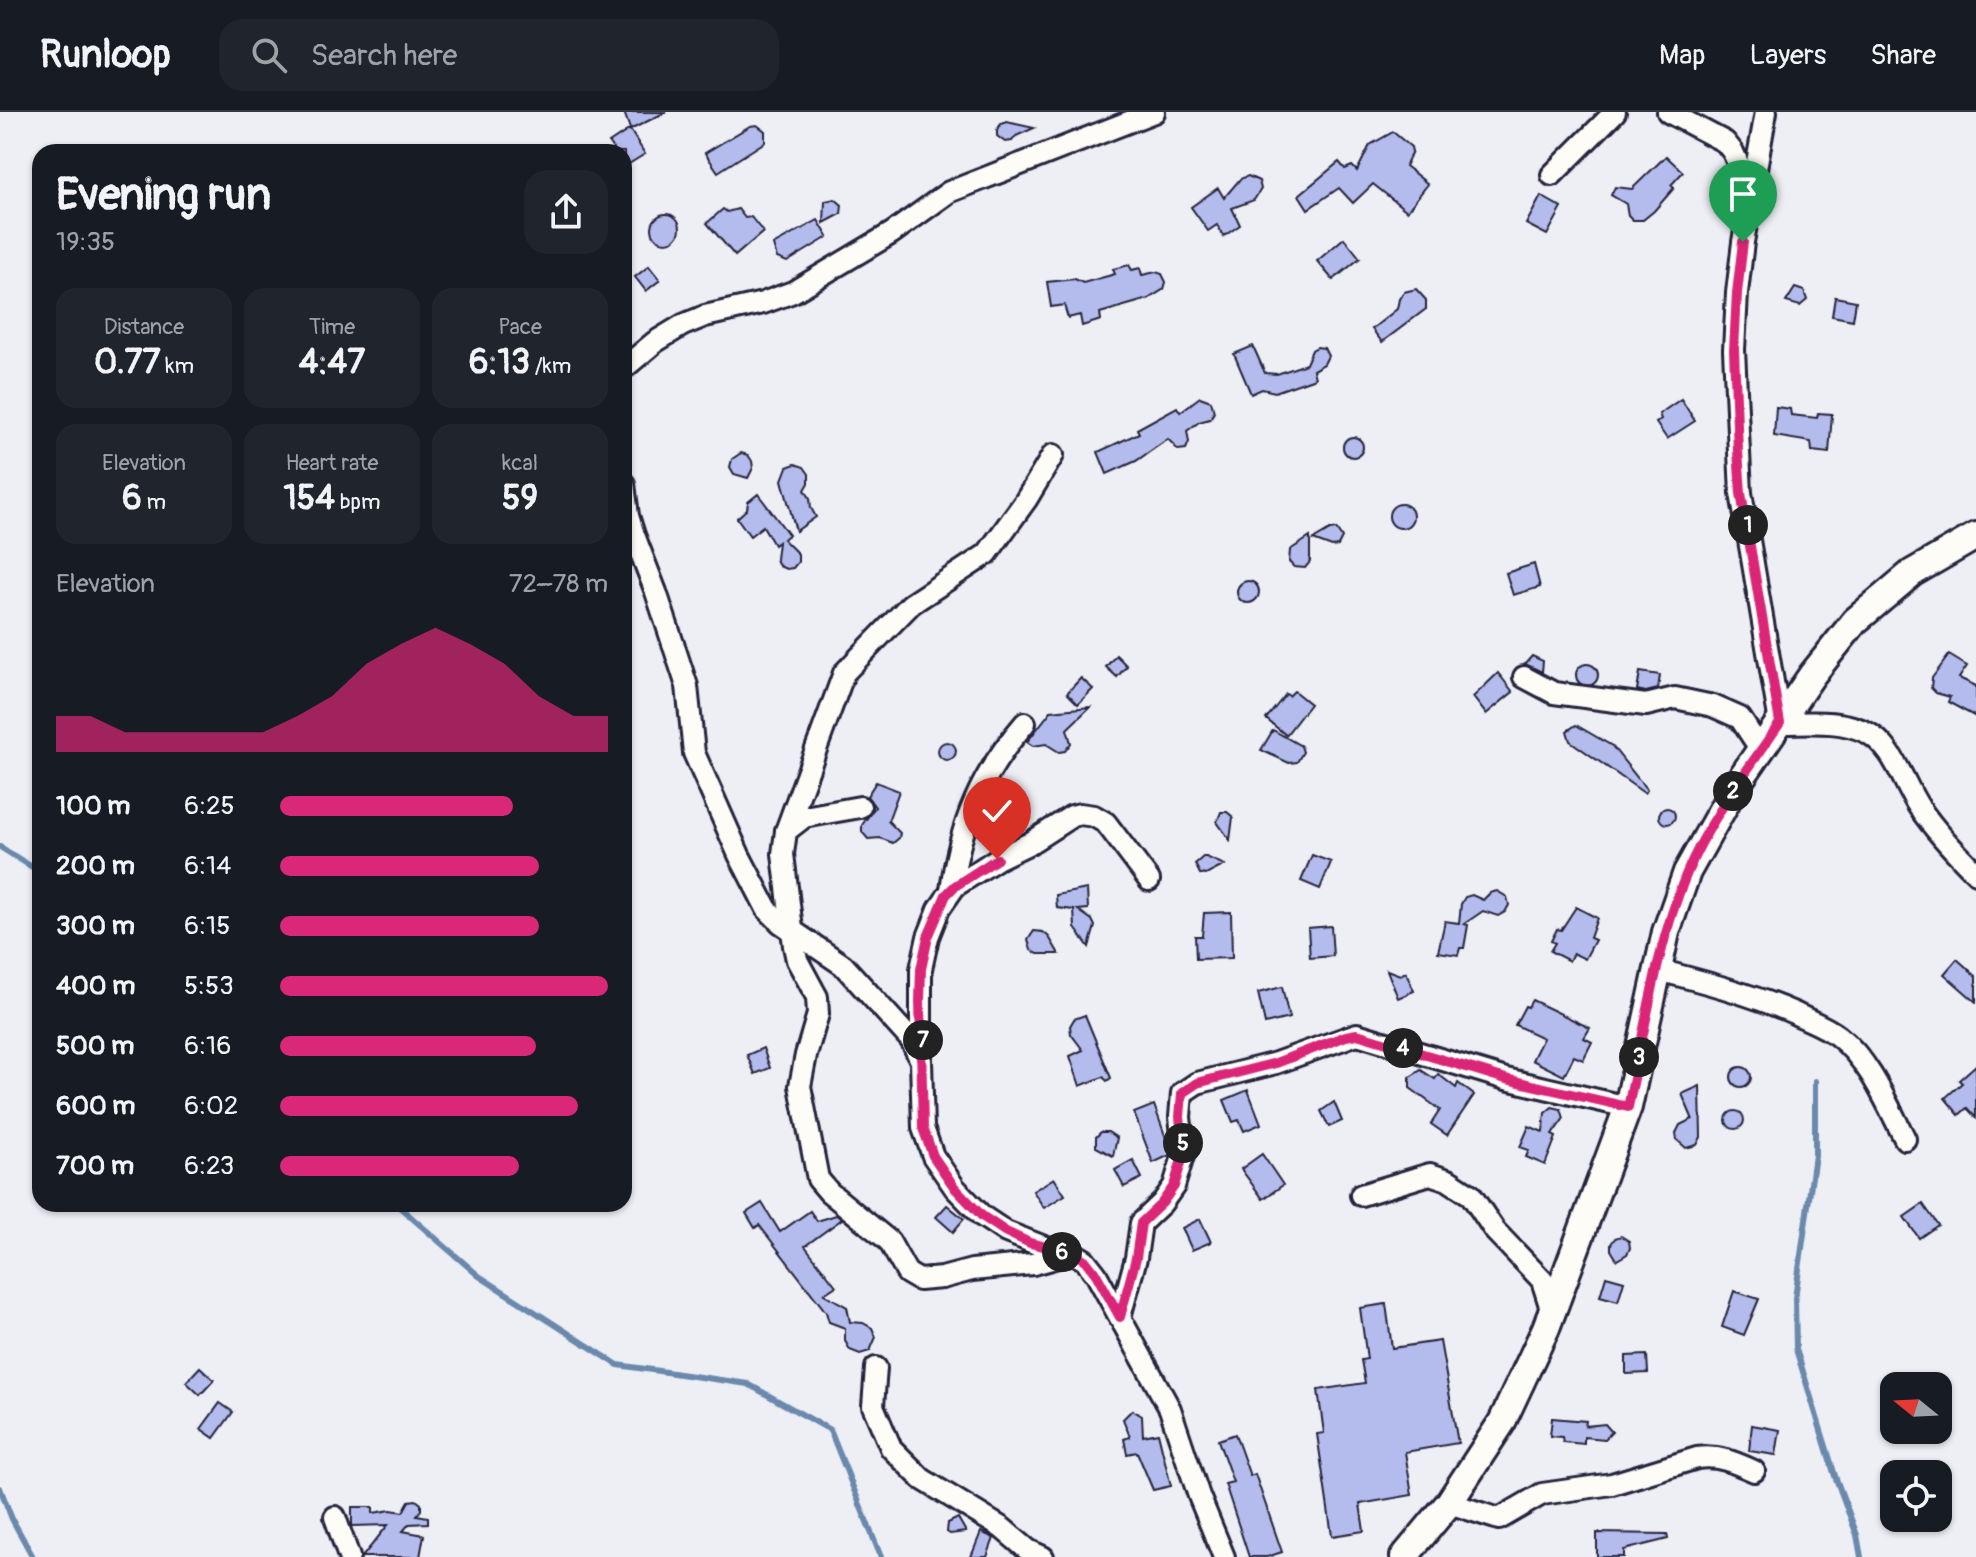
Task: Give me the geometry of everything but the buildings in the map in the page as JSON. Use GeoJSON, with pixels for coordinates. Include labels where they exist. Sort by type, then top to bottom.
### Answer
{"type":"FeatureCollection","features":[{"type":"Feature","properties":{"kind":"street"},"geometry":{"type":"LineString","coordinates":[[632,361],[683,325],[793,292],[892,233],[949,192],[1154,112]]}},
{"type":"Feature","properties":{"kind":"street"},"geometry":{"type":"LineString","coordinates":[[1552,175],[1615,112]]}},
{"type":"Feature","properties":{"kind":"street"},"geometry":{"type":"LineString","coordinates":[[1668,112],[1725,142],[1733,152],[1751,193]]}},
{"type":"Feature","properties":{"kind":"street"},"geometry":{"type":"LineString","coordinates":[[1766,112],[1737,293],[1734,350],[1741,493],[1780,723]]}},
{"type":"Feature","properties":{"kind":"street"},"geometry":{"type":"LineString","coordinates":[[1053,455],[1026,500],[987,554],[911,604],[844,673],[786,831],[783,854],[797,960],[817,997],[818,1014],[800,1086],[818,1179],[829,1192],[889,1241],[907,1273],[919,1280],[972,1270],[1033,1264],[1073,1253]]}},
{"type":"Feature","properties":{"kind":"street"},"geometry":{"type":"LineString","coordinates":[[632,529],[687,686],[694,753],[739,855],[767,909],[781,923],[843,965],[911,1040],[921,1061]]}},
{"type":"Feature","properties":{"kind":"street"},"geometry":{"type":"LineString","coordinates":[[1404,1557],[1449,1503],[1502,1422],[1552,1312],[1628,1107],[1666,932],[1687,872],[1733,790],[1812,675],[1855,621],[1912,573],[1976,536]]}},
{"type":"Feature","properties":{"kind":"street"},"geometry":{"type":"LineString","coordinates":[[1524,677],[1554,693],[1646,705],[1675,698],[1713,706],[1740,718],[1761,750]]}},
{"type":"Feature","properties":{"kind":"street"},"geometry":{"type":"LineString","coordinates":[[1025,723],[1001,751],[977,793],[960,840],[951,890],[939,909],[928,937],[921,969],[923,1128],[933,1156],[955,1188],[982,1216],[1006,1232],[1055,1251],[1073,1253],[1085,1260],[1096,1274],[1170,1409],[1199,1496],[1224,1557]]}},
{"type":"Feature","properties":{"kind":"street"},"geometry":{"type":"LineString","coordinates":[[1780,723],[1839,724],[1870,734],[1896,764],[1917,803],[1942,838],[1976,873]]}},
{"type":"Feature","properties":{"kind":"street"},"geometry":{"type":"LineString","coordinates":[[786,831],[804,817],[860,807]]}},
{"type":"Feature","properties":{"kind":"street"},"geometry":{"type":"LineString","coordinates":[[951,890],[997,859],[1080,814],[1094,816],[1106,823],[1149,880]]}},
{"type":"Feature","properties":{"kind":"street"},"geometry":{"type":"LineString","coordinates":[[1658,970],[1718,985],[1767,1002],[1838,1036],[1877,1084],[1905,1139]]}},
{"type":"Feature","properties":{"kind":"street"},"geometry":{"type":"LineString","coordinates":[[1120,1317],[1136,1258],[1141,1223],[1174,1186],[1184,1153],[1180,1117],[1182,1093],[1197,1083],[1276,1063],[1357,1034],[1506,1079],[1628,1107]]}},
{"type":"Feature","properties":{"kind":"street"},"geometry":{"type":"LineString","coordinates":[[1361,1195],[1430,1174],[1448,1180],[1471,1195],[1495,1231],[1542,1280],[1552,1312]]}},
{"type":"Feature","properties":{"kind":"street"},"geometry":{"type":"LineString","coordinates":[[876,1368],[873,1406],[891,1448],[922,1479],[1043,1557]]}},
{"type":"Feature","properties":{"kind":"street"},"geometry":{"type":"LineString","coordinates":[[1449,1503],[1499,1519],[1542,1494],[1612,1484],[1697,1458],[1725,1458],[1754,1471]]}},
{"type":"Feature","properties":{"kind":"street"},"geometry":{"type":"LineString","coordinates":[[335,1517],[349,1557]]}},
{"type":"Feature","properties":{"kind":"waterway"},"geometry":{"type":"LineString","coordinates":[[0,847],[32,867]]}},
{"type":"Feature","properties":{"kind":"waterway"},"geometry":{"type":"LineString","coordinates":[[1815,1081],[1815,1155],[1795,1298],[1796,1349],[1835,1476],[1857,1535],[1861,1557]]}},
{"type":"Feature","properties":{"kind":"waterway"},"geometry":{"type":"LineString","coordinates":[[405,1212],[479,1276],[618,1365],[748,1384],[830,1430],[881,1557]]}},
{"type":"Feature","properties":{"kind":"waterway"},"geometry":{"type":"LineString","coordinates":[[0,1488],[12,1519],[33,1557]]}},
{"type":"Feature","properties":{"kind":"route"},"geometry":{"type":"LineString","coordinates":[[997,859],[946,895],[928,937],[921,969],[920,1001],[923,1128],[933,1156],[955,1188],[982,1216],[1030,1243],[1073,1253],[1085,1260],[1120,1317],[1136,1258],[1141,1223],[1174,1186],[1184,1153],[1180,1117],[1182,1093],[1197,1083],[1276,1063],[1357,1034],[1506,1079],[1628,1107],[1666,932],[1687,872],[1733,790],[1780,723],[1741,493],[1734,350],[1743,242]]}}]}
